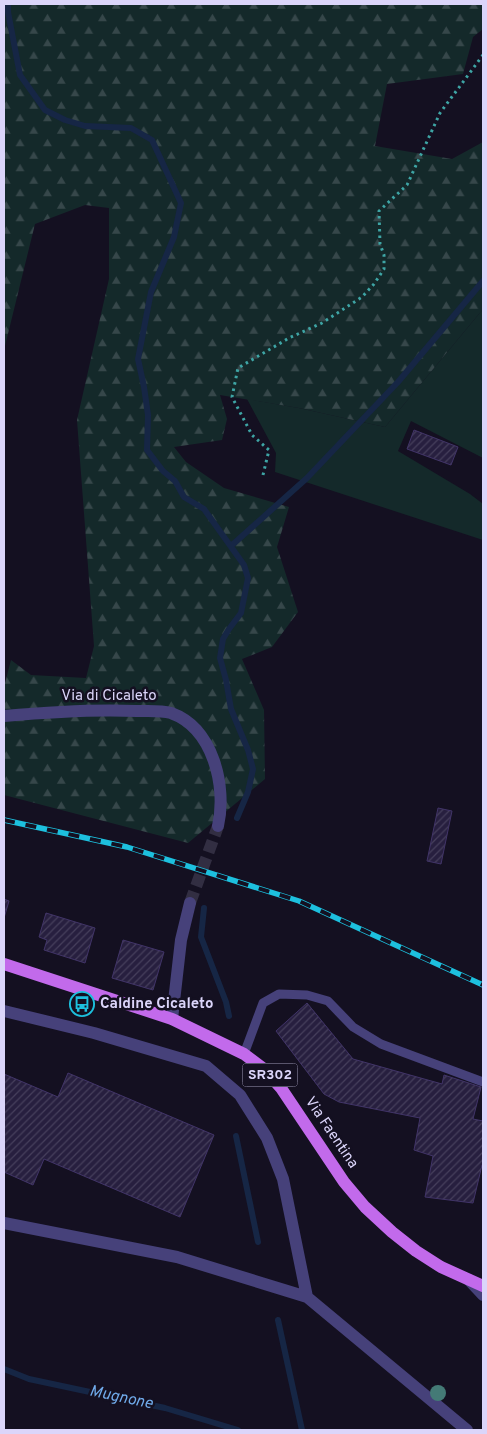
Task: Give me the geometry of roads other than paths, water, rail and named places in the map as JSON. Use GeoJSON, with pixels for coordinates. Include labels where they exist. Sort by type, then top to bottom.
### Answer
{"type":"FeatureCollection","features":[{"type":"Feature","properties":{"kind":"main road","name":"Via Faentina"},"geometry":{"type":"LineString","coordinates":[[4,964],[172,1019],[244,1054],[264,1068],[281,1088],[344,1182],[365,1207],[416,1251],[441,1267],[483,1286]]}},
{"type":"Feature","properties":{"kind":"street","name":"Via di Cicaleto"},"geometry":{"type":"LineString","coordinates":[[4,716],[118,710],[159,711],[170,713],[180,718],[197,730],[210,751],[219,782],[220,808],[218,826]]}},
{"type":"Feature","properties":{"kind":"street"},"geometry":{"type":"LineString","coordinates":[[172,1019],[181,940],[190,903]]}},
{"type":"Feature","properties":{"kind":"street"},"geometry":{"type":"LineString","coordinates":[[4,1011],[94,1033],[206,1066],[240,1095],[267,1138],[283,1179],[307,1297]]}},
{"type":"Feature","properties":{"kind":"street"},"geometry":{"type":"LineString","coordinates":[[4,1223],[177,1257],[307,1297],[467,1430]]}},
{"type":"Feature","properties":{"kind":"street"},"geometry":{"type":"LineString","coordinates":[[469,1280],[483,1296]]}},
{"type":"Feature","properties":{"kind":"lane"},"geometry":{"type":"LineString","coordinates":[[244,1054],[263,1003],[279,994],[307,995],[328,1001],[353,1027],[381,1044],[483,1082]]}},
{"type":"Feature","properties":{"kind":"waterway"},"geometry":{"type":"LineString","coordinates":[[8,4],[20,75],[45,110],[65,120],[85,126],[131,128],[152,140],[181,203],[174,237],[151,292],[138,359],[148,415],[147,450],[163,471],[175,481],[184,497],[204,509],[244,565],[248,578],[241,613],[223,639],[220,658],[231,709],[248,750],[253,769],[248,792],[237,818]]}},
{"type":"Feature","properties":{"kind":"waterway"},"geometry":{"type":"LineString","coordinates":[[231,546],[307,478],[398,382],[483,281]]}},
{"type":"Feature","properties":{"kind":"waterway"},"geometry":{"type":"LineString","coordinates":[[204,908],[201,937],[226,1002],[229,1016]]}},
{"type":"Feature","properties":{"kind":"waterway"},"geometry":{"type":"LineString","coordinates":[[236,1136],[258,1242]]}},
{"type":"Feature","properties":{"kind":"waterway"},"geometry":{"type":"LineString","coordinates":[[278,1320],[302,1430]]}},
{"type":"Feature","properties":{"kind":"waterway","name":"Mugnone"},"geometry":{"type":"LineString","coordinates":[[4,1369],[29,1379],[165,1408],[238,1430]]}},
{"type":"Feature","properties":{"kind":"tunnel"},"geometry":{"type":"LineString","coordinates":[[190,903],[218,826]]}},
{"type":"Feature","properties":{"kind":"railway"},"geometry":{"type":"LineString","coordinates":[[4,820],[127,847],[299,901],[483,985]]}},
{"type":"Feature","properties":{"kind":"place","name":"Caldine Cicaleto"},"geometry":{"type":"Point","coordinates":[82,1004]}}]}
